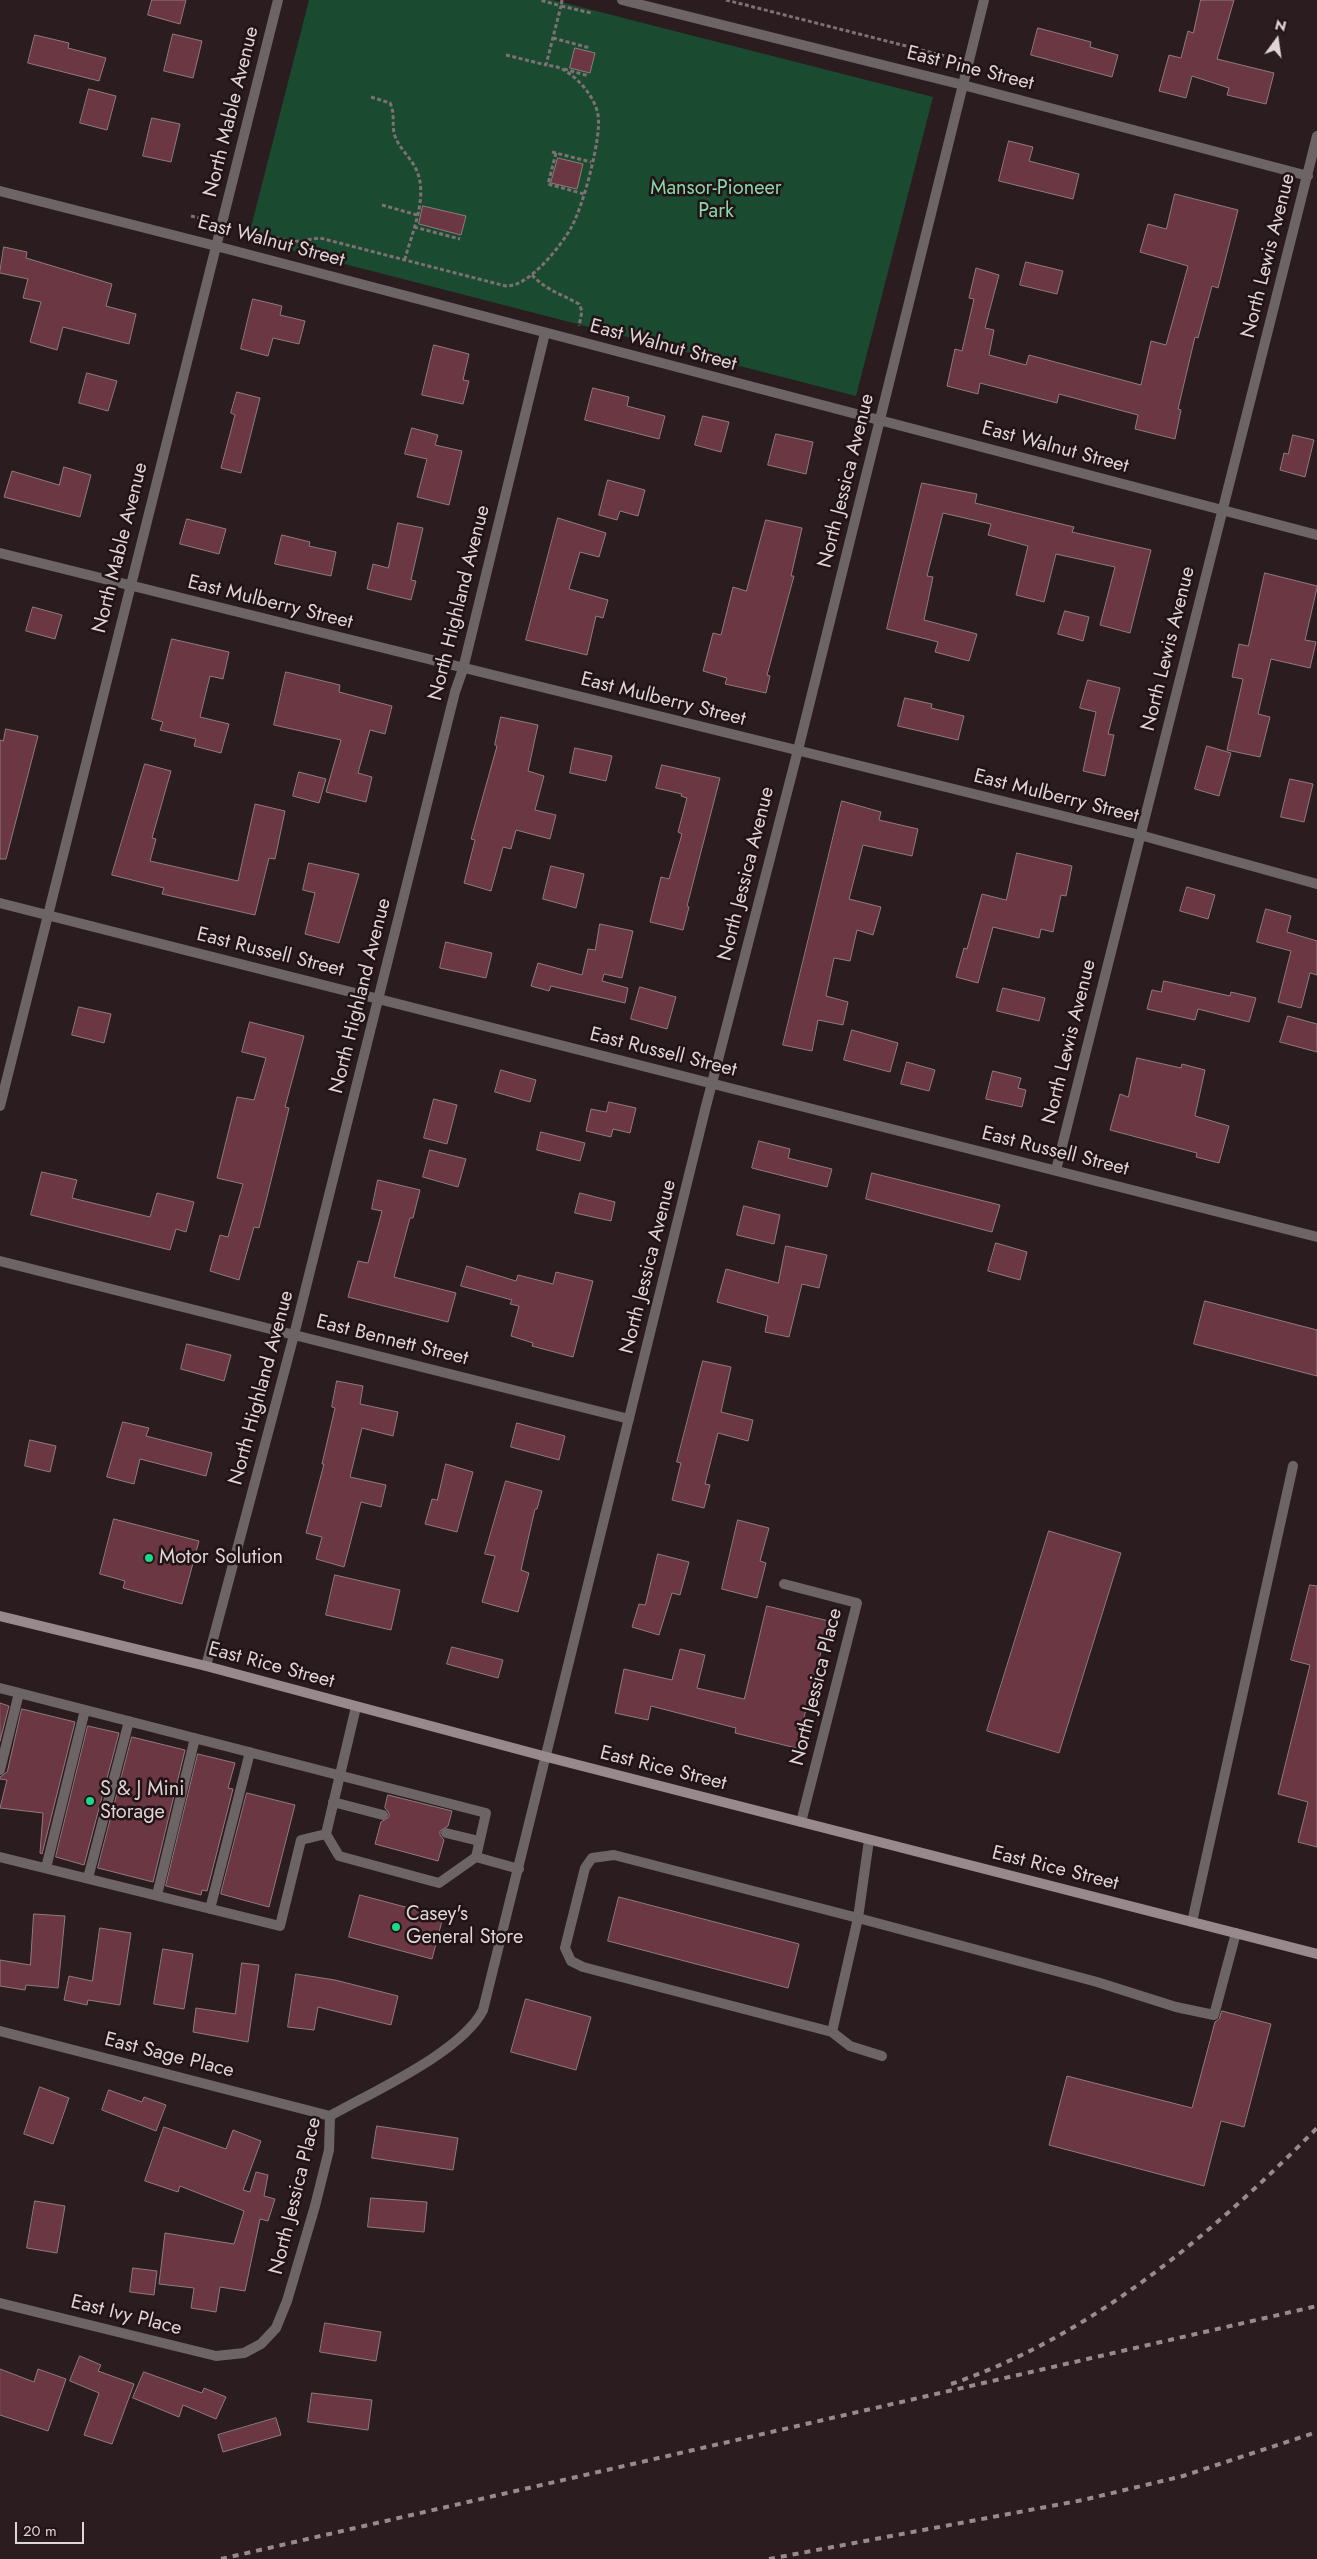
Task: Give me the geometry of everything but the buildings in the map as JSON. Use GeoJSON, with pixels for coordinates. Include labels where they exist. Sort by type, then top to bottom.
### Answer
{"type":"FeatureCollection","features":[{"type":"Feature","properties":{"kind":"main road","name":"East Rice Street"},"geometry":{"type":"LineString","coordinates":[[0,1616],[206,1666],[547,1757],[1317,1954]]}},
{"type":"Feature","properties":{"kind":"street","name":"North Mable Avenue"},"geometry":{"type":"LineString","coordinates":[[0,1106],[46,915],[278,0]]}},
{"type":"Feature","properties":{"kind":"street","name":"East Pine Street"},"geometry":{"type":"LineString","coordinates":[[622,0],[963,85],[1308,176]]}},
{"type":"Feature","properties":{"kind":"street","name":"North Jessica Avenue"},"geometry":{"type":"LineString","coordinates":[[547,1757],[712,1083],[798,750],[984,0]]}},
{"type":"Feature","properties":{"kind":"street","name":"North Lewis Avenue"},"geometry":{"type":"LineString","coordinates":[[1056,1170],[1317,136]]}},
{"type":"Feature","properties":{"kind":"street","name":"East Walnut Street"},"geometry":{"type":"LineString","coordinates":[[0,191],[1317,535]]}},
{"type":"Feature","properties":{"kind":"street","name":"North Highland Avenue"},"geometry":{"type":"LineString","coordinates":[[206,1666],[294,1335],[455,692],[463,669],[545,333]]}},
{"type":"Feature","properties":{"kind":"street","name":"East Mulberry Street"},"geometry":{"type":"LineString","coordinates":[[0,553],[463,669],[798,750],[1140,836],[1317,884]]}},
{"type":"Feature","properties":{"kind":"street","name":"East Russell Street"},"geometry":{"type":"LineString","coordinates":[[0,903],[1317,1237]]}},
{"type":"Feature","properties":{"kind":"street","name":"East Bennett Street"},"geometry":{"type":"LineString","coordinates":[[0,1261],[629,1419]]}},
{"type":"Feature","properties":{"kind":"street"},"geometry":{"type":"LineString","coordinates":[[1192,1922],[1293,1466]]}},
{"type":"Feature","properties":{"kind":"street","name":"North Jessica Place"},"geometry":{"type":"LineString","coordinates":[[784,1584],[857,1603],[801,1822]]}},
{"type":"Feature","properties":{"kind":"street"},"geometry":{"type":"LineString","coordinates":[[0,1688],[340,1774],[486,1813],[476,1856],[439,1883],[339,1856],[326,1834],[333,1802],[340,1774],[356,1707]]}},
{"type":"Feature","properties":{"kind":"street"},"geometry":{"type":"LineString","coordinates":[[0,1770],[19,1693]]}},
{"type":"Feature","properties":{"kind":"street"},"geometry":{"type":"LineString","coordinates":[[46,1868],[85,1710]]}},
{"type":"Feature","properties":{"kind":"street"},"geometry":{"type":"LineString","coordinates":[[88,1878],[129,1721]]}},
{"type":"Feature","properties":{"kind":"street"},"geometry":{"type":"LineString","coordinates":[[157,1895],[195,1738]]}},
{"type":"Feature","properties":{"kind":"street"},"geometry":{"type":"LineString","coordinates":[[210,1909],[250,1752]]}},
{"type":"Feature","properties":{"kind":"street","name":"North Jessica Place"},"geometry":{"type":"LineString","coordinates":[[244,2353],[271,2336],[287,2302],[329,2150],[330,2116],[433,2057],[462,2037],[476,2023],[488,1994],[547,1757]]}},
{"type":"Feature","properties":{"kind":"street"},"geometry":{"type":"LineString","coordinates":[[333,1802],[383,1815]]}},
{"type":"Feature","properties":{"kind":"street"},"geometry":{"type":"LineString","coordinates":[[446,1832],[479,1841]]}},
{"type":"Feature","properties":{"kind":"street"},"geometry":{"type":"LineString","coordinates":[[0,1857],[280,1926],[301,1840],[326,1834]]}},
{"type":"Feature","properties":{"kind":"street"},"geometry":{"type":"LineString","coordinates":[[832,2032],[858,1918],[869,1840]]}},
{"type":"Feature","properties":{"kind":"street"},"geometry":{"type":"LineString","coordinates":[[882,2056],[850,2046],[832,2032],[583,1967],[571,1961],[565,1948],[585,1868],[592,1858],[614,1855],[1097,1982],[1176,2008],[1214,2015],[1236,1933]]}},
{"type":"Feature","properties":{"kind":"street"},"geometry":{"type":"LineString","coordinates":[[476,1856],[519,1869]]}},
{"type":"Feature","properties":{"kind":"street","name":"East Sage Place"},"geometry":{"type":"LineString","coordinates":[[0,2031],[330,2116]]}},
{"type":"Feature","properties":{"kind":"street","name":"East Ivy Place"},"geometry":{"type":"LineString","coordinates":[[0,2303],[216,2356],[244,2353]]}},
{"type":"Feature","properties":{"kind":"path"},"geometry":{"type":"LineString","coordinates":[[540,0],[591,13]]}},
{"type":"Feature","properties":{"kind":"path"},"geometry":{"type":"LineString","coordinates":[[546,65],[562,0]]}},
{"type":"Feature","properties":{"kind":"path"},"geometry":{"type":"LineString","coordinates":[[726,0],[968,62]]}},
{"type":"Feature","properties":{"kind":"path"},"geometry":{"type":"LineString","coordinates":[[553,38],[590,48]]}},
{"type":"Feature","properties":{"kind":"path"},"geometry":{"type":"LineString","coordinates":[[506,55],[589,76]]}},
{"type":"Feature","properties":{"kind":"path"},"geometry":{"type":"LineString","coordinates":[[191,216],[286,242],[320,238],[506,286],[520,283],[532,275],[564,239],[580,208],[599,129],[598,114],[592,98],[583,86],[564,69]]}},
{"type":"Feature","properties":{"kind":"path"},"geometry":{"type":"LineString","coordinates":[[371,98],[390,103],[393,108],[394,133],[400,147],[415,167],[422,186],[417,215],[405,260]]}},
{"type":"Feature","properties":{"kind":"path"},"geometry":{"type":"LineString","coordinates":[[584,194],[548,184],[554,152],[591,162]]}},
{"type":"Feature","properties":{"kind":"path"},"geometry":{"type":"LineString","coordinates":[[382,204],[417,215]]}},
{"type":"Feature","properties":{"kind":"path"},"geometry":{"type":"LineString","coordinates":[[414,227],[460,238]]}},
{"type":"Feature","properties":{"kind":"path"},"geometry":{"type":"LineString","coordinates":[[532,275],[542,285],[557,295],[579,304],[582,311],[576,341]]}},
{"type":"Feature","properties":{"kind":"green space","name":"Mansor-Pioneer Park"},"geometry":{"type":"Polygon","coordinates":[[[309,0],[553,0],[933,97],[856,396],[248,239],[309,0]]]}},
{"type":"Feature","properties":{"kind":"railway"},"geometry":{"type":"LineString","coordinates":[[951,2384],[1003,2364],[1053,2339],[1102,2310],[1148,2277],[1236,2206],[1317,2128]]}},
{"type":"Feature","properties":{"kind":"railway"},"geometry":{"type":"LineString","coordinates":[[221,2559],[1317,2306]]}},
{"type":"Feature","properties":{"kind":"railway"},"geometry":{"type":"LineString","coordinates":[[769,2559],[1083,2500],[1183,2476],[1317,2432]]}},
{"type":"Feature","properties":{"kind":"place","name":"Motor Solution"},"geometry":{"type":"Point","coordinates":[149,1558]}},
{"type":"Feature","properties":{"kind":"place","name":"S & J Mini Storage"},"geometry":{"type":"Point","coordinates":[90,1801]}},
{"type":"Feature","properties":{"kind":"place","name":"Casey's General Store"},"geometry":{"type":"Point","coordinates":[396,1927]}}]}
